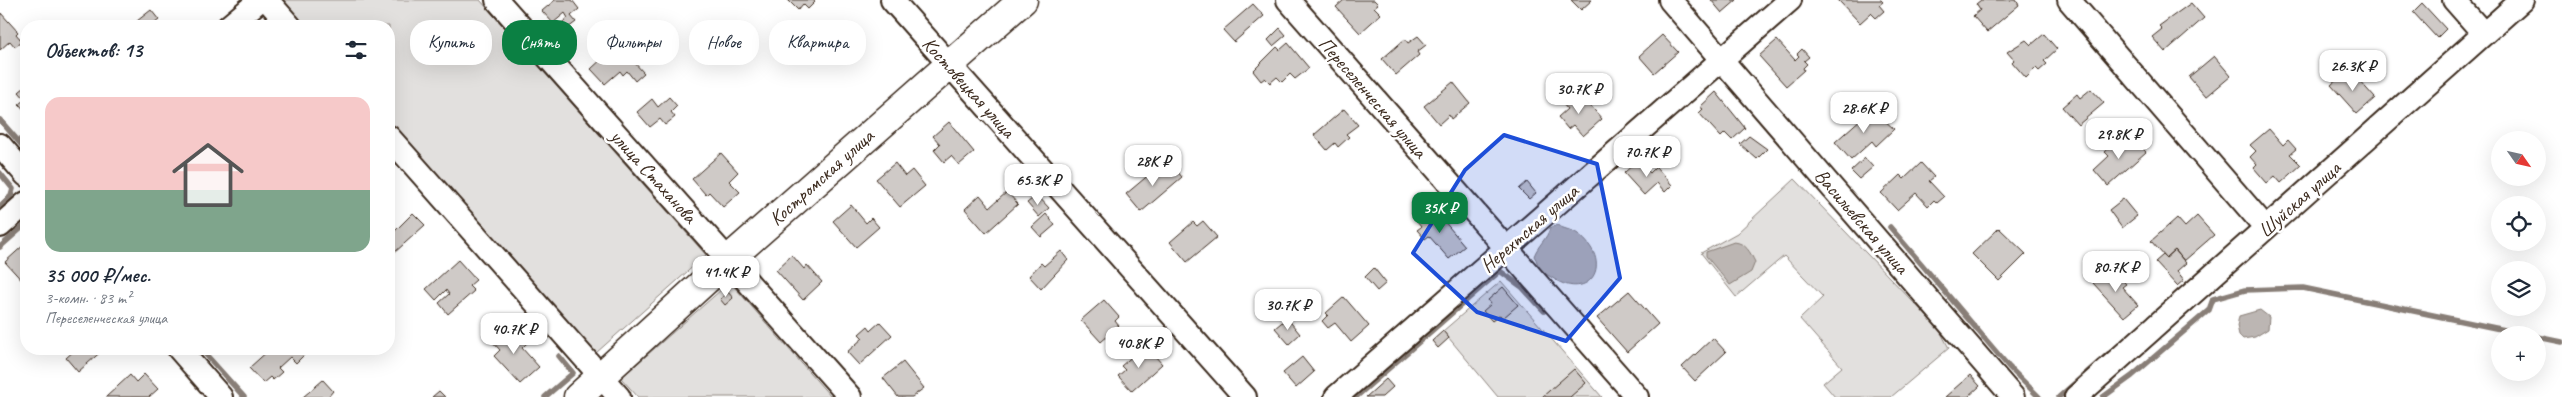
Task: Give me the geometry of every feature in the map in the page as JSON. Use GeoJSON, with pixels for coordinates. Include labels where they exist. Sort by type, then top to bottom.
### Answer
{"type":"FeatureCollection","features":[{"type":"Feature","properties":{"kind":"street"},"geometry":{"type":"LineString","coordinates":[[236,20],[260,0]]}},
{"type":"Feature","properties":{"kind":"street"},"geometry":{"type":"LineString","coordinates":[[267,0],[285,20]]}},
{"type":"Feature","properties":{"kind":"street","name":"улица Стаханова"},"geometry":{"type":"LineString","coordinates":[[497,0],[729,258],[850,397]]}},
{"type":"Feature","properties":{"kind":"street","name":"Костовецкая улица"},"geometry":{"type":"LineString","coordinates":[[892,0],[1245,397]]}},
{"type":"Feature","properties":{"kind":"street","name":"Костромская улица"},"geometry":{"type":"LineString","coordinates":[[578,397],[729,258],[1022,0]]}},
{"type":"Feature","properties":{"kind":"street","name":"Переселенческая улица"},"geometry":{"type":"LineString","coordinates":[[1288,0],[1637,397]]}},
{"type":"Feature","properties":{"kind":"street","name":"Васильевская улица"},"geometry":{"type":"LineString","coordinates":[[1670,0],[1723,59],[2013,397]]}},
{"type":"Feature","properties":{"kind":"street","name":"Нерехтская улица"},"geometry":{"type":"LineString","coordinates":[[1336,397],[1790,0]]}},
{"type":"Feature","properties":{"kind":"street"},"geometry":{"type":"LineString","coordinates":[[2069,0],[2266,228]]}},
{"type":"Feature","properties":{"kind":"street"},"geometry":{"type":"LineString","coordinates":[[2454,0],[2484,34]]}},
{"type":"Feature","properties":{"kind":"street","name":"Шуйская улица"},"geometry":{"type":"LineString","coordinates":[[2076,397],[2522,0]]}},
{"type":"Feature","properties":{"kind":"street"},"geometry":{"type":"LineString","coordinates":[[395,144],[619,397]]}},
{"type":"Feature","properties":{"kind":"street"},"geometry":{"type":"LineString","coordinates":[[0,146],[20,168]]}},
{"type":"Feature","properties":{"kind":"street"},"geometry":{"type":"LineString","coordinates":[[0,226],[20,208]]}},
{"type":"Feature","properties":{"kind":"street"},"geometry":{"type":"LineString","coordinates":[[184,355],[221,397]]}},
{"type":"Feature","properties":{"kind":"highlighted area"},"geometry":{"type":"Polygon","coordinates":[[[1504,135],[1597,164],[1620,278],[1566,341],[1477,312],[1413,253],[1465,170],[1504,135]]]}},
{"type":"Feature","properties":{"kind":"shaded area"},"geometry":{"type":"Polygon","coordinates":[[[283,0],[480,0],[502,25],[502,65],[538,65],[706,255],[596,353],[395,127],[395,20],[301,20],[283,0]]]}},
{"type":"Feature","properties":{"kind":"shaded area"},"geometry":{"type":"Polygon","coordinates":[[[1795,179],[1939,329],[1949,348],[1891,397],[1835,397],[1823,383],[1842,367],[1800,319],[1823,297],[1784,256],[1736,297],[1701,253],[1737,233],[1795,179]]]}},
{"type":"Feature","properties":{"kind":"shaded area"},"geometry":{"type":"Polygon","coordinates":[[[1557,225],[1578,234],[1589,245],[1595,257],[1596,267],[1593,276],[1586,283],[1577,286],[1565,284],[1544,273],[1539,267],[1534,256],[1550,228],[1557,225]]]}},
{"type":"Feature","properties":{"kind":"shaded area"},"geometry":{"type":"Polygon","coordinates":[[[1734,242],[1745,246],[1755,262],[1751,272],[1730,285],[1706,256],[1706,252],[1734,242]]]}},
{"type":"Feature","properties":{"kind":"shaded area"},"geometry":{"type":"Polygon","coordinates":[[[1501,281],[1602,397],[1498,397],[1443,331],[1501,281]]]}},
{"type":"Feature","properties":{"kind":"shaded area"},"geometry":{"type":"Polygon","coordinates":[[[730,282],[831,397],[638,397],[621,378],[730,282]]]}},
{"type":"Feature","properties":{"kind":"shaded area"},"geometry":{"type":"Polygon","coordinates":[[[2260,310],[2269,317],[2268,329],[2255,337],[2243,339],[2239,335],[2237,326],[2239,316],[2260,310]]]}},
{"type":"Feature","properties":{"kind":"building"},"geometry":{"type":"Polygon","coordinates":[[[555,0],[572,0],[579,9],[571,16],[574,20],[565,20],[568,18],[565,13],[557,20],[550,20],[542,11],[555,0]]]}},
{"type":"Feature","properties":{"kind":"building"},"geometry":{"type":"Polygon","coordinates":[[[788,0],[813,0],[815,2],[808,9],[803,4],[798,10],[788,0]]]}},
{"type":"Feature","properties":{"kind":"building"},"geometry":{"type":"Polygon","coordinates":[[[1344,0],[1374,0],[1378,4],[1374,7],[1381,14],[1360,33],[1336,7],[1344,0]]]}},
{"type":"Feature","properties":{"kind":"building"},"geometry":{"type":"Polygon","coordinates":[[[1571,0],[1592,0],[1581,10],[1571,0]]]}},
{"type":"Feature","properties":{"kind":"building"},"geometry":{"type":"Polygon","coordinates":[[[1711,0],[1737,0],[1722,13],[1711,0]]]}},
{"type":"Feature","properties":{"kind":"building"},"geometry":{"type":"Polygon","coordinates":[[[1838,0],[1881,0],[1883,2],[1879,5],[1884,11],[1876,18],[1871,13],[1860,23],[1838,0]]]}},
{"type":"Feature","properties":{"kind":"building"},"geometry":{"type":"Polygon","coordinates":[[[1981,0],[2016,0],[2019,5],[1987,32],[1973,16],[1980,10],[1976,4],[1981,0]]]}},
{"type":"Feature","properties":{"kind":"building"},"geometry":{"type":"Polygon","coordinates":[[[2191,3],[2204,18],[2165,52],[2152,37],[2162,29],[2159,26],[2191,3]]]}},
{"type":"Feature","properties":{"kind":"building"},"geometry":{"type":"Polygon","coordinates":[[[2422,3],[2446,29],[2437,38],[2413,12],[2422,3]]]}},
{"type":"Feature","properties":{"kind":"building"},"geometry":{"type":"Polygon","coordinates":[[[1253,4],[1264,16],[1234,42],[1223,30],[1253,4]]]}},
{"type":"Feature","properties":{"kind":"building"},"geometry":{"type":"Polygon","coordinates":[[[151,10],[159,20],[138,20],[151,10]]]}},
{"type":"Feature","properties":{"kind":"building"},"geometry":{"type":"Polygon","coordinates":[[[0,12],[18,32],[16,34],[20,39],[20,43],[15,47],[10,41],[0,50],[0,12]]]}},
{"type":"Feature","properties":{"kind":"building"},"geometry":{"type":"Polygon","coordinates":[[[1280,28],[1286,35],[1273,46],[1268,40],[1280,28]]]}},
{"type":"Feature","properties":{"kind":"building"},"geometry":{"type":"Polygon","coordinates":[[[2044,34],[2057,49],[2044,61],[2047,64],[2039,71],[2036,68],[2026,78],[2012,62],[2014,60],[2007,52],[2026,40],[2031,45],[2044,34]]]}},
{"type":"Feature","properties":{"kind":"building"},"geometry":{"type":"Polygon","coordinates":[[[1662,35],[1678,52],[1654,73],[1639,56],[1662,35]]]}},
{"type":"Feature","properties":{"kind":"building"},"geometry":{"type":"Polygon","coordinates":[[[1418,36],[1426,45],[1417,52],[1419,55],[1396,75],[1382,59],[1405,39],[1408,43],[1418,36]]]}},
{"type":"Feature","properties":{"kind":"building"},"geometry":{"type":"Polygon","coordinates":[[[1777,40],[1795,60],[1799,56],[1797,54],[1802,49],[1809,57],[1804,61],[1807,64],[1803,68],[1804,70],[1786,86],[1759,56],[1777,40]]]}},
{"type":"Feature","properties":{"kind":"building"},"geometry":{"type":"Polygon","coordinates":[[[1288,43],[1309,68],[1295,79],[1290,74],[1282,82],[1277,77],[1270,83],[1265,78],[1261,81],[1253,71],[1277,47],[1280,50],[1288,43]]]}},
{"type":"Feature","properties":{"kind":"building"},"geometry":{"type":"Polygon","coordinates":[[[2214,56],[2231,76],[2206,97],[2189,77],[2214,56]]]}},
{"type":"Feature","properties":{"kind":"building"},"geometry":{"type":"Polygon","coordinates":[[[595,65],[637,65],[644,73],[635,81],[627,71],[623,75],[620,71],[605,84],[591,69],[595,65]]]}},
{"type":"Feature","properties":{"kind":"building"},"geometry":{"type":"Polygon","coordinates":[[[2349,69],[2375,98],[2357,114],[2331,85],[2349,69]]]}},
{"type":"Feature","properties":{"kind":"building"},"geometry":{"type":"Polygon","coordinates":[[[1453,82],[1470,103],[1451,119],[1449,115],[1439,124],[1424,106],[1453,82]]]}},
{"type":"Feature","properties":{"kind":"building"},"geometry":{"type":"Polygon","coordinates":[[[2091,89],[2104,103],[2078,125],[2062,107],[2077,94],[2080,98],[2091,89]]]}},
{"type":"Feature","properties":{"kind":"building"},"geometry":{"type":"Polygon","coordinates":[[[1716,92],[1745,128],[1732,140],[1725,133],[1721,137],[1699,113],[1703,109],[1700,107],[1716,92]]]}},
{"type":"Feature","properties":{"kind":"building"},"geometry":{"type":"Polygon","coordinates":[[[1574,94],[1579,99],[1582,96],[1602,119],[1583,136],[1573,125],[1568,129],[1558,117],[1567,109],[1563,104],[1574,94]]]}},
{"type":"Feature","properties":{"kind":"building"},"geometry":{"type":"Polygon","coordinates":[[[669,97],[677,106],[671,112],[675,117],[665,125],[660,119],[650,127],[637,112],[652,99],[658,107],[669,97]]]}},
{"type":"Feature","properties":{"kind":"building"},"geometry":{"type":"Polygon","coordinates":[[[1344,109],[1358,125],[1346,134],[1349,137],[1338,147],[1335,143],[1327,150],[1314,135],[1344,109]]]}},
{"type":"Feature","properties":{"kind":"building"},"geometry":{"type":"Polygon","coordinates":[[[1872,109],[1894,129],[1876,146],[1872,141],[1851,160],[1835,142],[1872,109]]]}},
{"type":"Feature","properties":{"kind":"building"},"geometry":{"type":"Polygon","coordinates":[[[949,122],[974,152],[959,165],[951,156],[944,162],[934,150],[940,144],[933,136],[949,122]]]}},
{"type":"Feature","properties":{"kind":"building"},"geometry":{"type":"Polygon","coordinates":[[[2269,129],[2283,145],[2288,140],[2296,149],[2290,154],[2301,165],[2281,183],[2275,176],[2267,183],[2254,168],[2257,165],[2250,157],[2256,151],[2250,145],[2269,129]]]}},
{"type":"Feature","properties":{"kind":"building"},"geometry":{"type":"Polygon","coordinates":[[[1749,136],[1767,149],[1757,159],[1740,144],[1749,136]]]}},
{"type":"Feature","properties":{"kind":"building"},"geometry":{"type":"Polygon","coordinates":[[[2131,136],[2146,152],[2108,186],[2094,170],[2109,156],[2105,152],[2116,142],[2120,146],[2131,136]]]}},
{"type":"Feature","properties":{"kind":"building"},"geometry":{"type":"Polygon","coordinates":[[[721,153],[738,172],[729,181],[740,192],[723,207],[709,192],[706,195],[692,179],[721,153]]]}},
{"type":"Feature","properties":{"kind":"building"},"geometry":{"type":"Polygon","coordinates":[[[1865,158],[1873,167],[1859,179],[1851,171],[1865,158]]]}},
{"type":"Feature","properties":{"kind":"building"},"geometry":{"type":"Polygon","coordinates":[[[1638,160],[1650,173],[1656,167],[1672,185],[1665,192],[1657,183],[1644,195],[1624,173],[1638,160]]]}},
{"type":"Feature","properties":{"kind":"building"},"geometry":{"type":"Polygon","coordinates":[[[895,163],[905,176],[912,170],[925,186],[900,207],[876,179],[895,163]]]}},
{"type":"Feature","properties":{"kind":"building"},"geometry":{"type":"Polygon","coordinates":[[[1921,163],[1934,177],[1929,181],[1944,197],[1937,203],[1934,200],[1928,206],[1916,193],[1897,210],[1881,193],[1900,175],[1904,179],[1921,163]]]}},
{"type":"Feature","properties":{"kind":"building"},"geometry":{"type":"Polygon","coordinates":[[[1171,164],[1182,177],[1141,212],[1126,194],[1151,173],[1154,177],[1171,164]]]}},
{"type":"Feature","properties":{"kind":"building"},"geometry":{"type":"Polygon","coordinates":[[[1527,182],[1536,193],[1529,199],[1519,189],[1527,182]]]}},
{"type":"Feature","properties":{"kind":"building"},"geometry":{"type":"Polygon","coordinates":[[[1007,192],[1018,204],[986,233],[965,209],[980,195],[990,207],[1007,192]]]}},
{"type":"Feature","properties":{"kind":"building"},"geometry":{"type":"Polygon","coordinates":[[[1037,195],[1049,208],[1039,217],[1027,203],[1037,195]]]}},
{"type":"Feature","properties":{"kind":"building"},"geometry":{"type":"Polygon","coordinates":[[[2123,199],[2137,216],[2122,228],[2109,210],[2123,199]]]}},
{"type":"Feature","properties":{"kind":"building"},"geometry":{"type":"Polygon","coordinates":[[[851,205],[866,223],[871,218],[879,227],[856,247],[833,221],[851,205]]]}},
{"type":"Feature","properties":{"kind":"building"},"geometry":{"type":"Polygon","coordinates":[[[1433,208],[1465,246],[1449,259],[1429,236],[1425,239],[1417,230],[1421,227],[1417,222],[1433,208]]]}},
{"type":"Feature","properties":{"kind":"building"},"geometry":{"type":"Polygon","coordinates":[[[413,213],[425,225],[395,252],[395,231],[413,213]]]}},
{"type":"Feature","properties":{"kind":"building"},"geometry":{"type":"Polygon","coordinates":[[[1046,214],[1055,225],[1041,237],[1032,227],[1046,214]]]}},
{"type":"Feature","properties":{"kind":"building"},"geometry":{"type":"Polygon","coordinates":[[[2197,216],[2214,235],[2184,261],[2175,250],[2166,258],[2151,241],[2177,218],[2185,227],[2197,216]]]}},
{"type":"Feature","properties":{"kind":"building"},"geometry":{"type":"Polygon","coordinates":[[[1203,221],[1217,237],[1187,262],[1170,242],[1193,222],[1197,226],[1203,221]]]}},
{"type":"Feature","properties":{"kind":"building"},"geometry":{"type":"Polygon","coordinates":[[[1999,228],[2026,254],[1999,281],[1972,254],[1999,228]]]}},
{"type":"Feature","properties":{"kind":"building"},"geometry":{"type":"Polygon","coordinates":[[[20,248],[20,278],[5,262],[20,248]]]}},
{"type":"Feature","properties":{"kind":"building"},"geometry":{"type":"Polygon","coordinates":[[[2175,250],[2186,263],[2177,271],[2184,280],[2177,286],[2155,262],[2163,255],[2166,258],[2175,250]]]}},
{"type":"Feature","properties":{"kind":"building"},"geometry":{"type":"Polygon","coordinates":[[[1061,251],[1068,260],[1041,289],[1029,276],[1041,263],[1044,266],[1061,251]]]}},
{"type":"Feature","properties":{"kind":"building"},"geometry":{"type":"Polygon","coordinates":[[[792,255],[804,269],[807,265],[822,282],[803,300],[776,270],[792,255]]]}},
{"type":"Feature","properties":{"kind":"building"},"geometry":{"type":"Polygon","coordinates":[[[458,260],[476,280],[469,286],[474,291],[448,314],[439,303],[449,294],[446,290],[436,300],[426,289],[458,260]]]}},
{"type":"Feature","properties":{"kind":"building"},"geometry":{"type":"Polygon","coordinates":[[[1374,268],[1386,283],[1377,291],[1365,277],[1374,268]]]}},
{"type":"Feature","properties":{"kind":"building"},"geometry":{"type":"Polygon","coordinates":[[[2107,270],[2113,277],[2117,274],[2126,284],[2122,287],[2138,305],[2124,317],[2093,283],[2107,270]]]}},
{"type":"Feature","properties":{"kind":"building"},"geometry":{"type":"Polygon","coordinates":[[[1503,287],[1518,305],[1503,318],[1500,315],[1492,321],[1483,311],[1491,304],[1488,300],[1503,287]]]}},
{"type":"Feature","properties":{"kind":"building"},"geometry":{"type":"Polygon","coordinates":[[[1629,291],[1658,324],[1627,352],[1597,318],[1629,291]]]}},
{"type":"Feature","properties":{"kind":"building"},"geometry":{"type":"Polygon","coordinates":[[[728,292],[733,298],[725,305],[720,299],[728,292]]]}},
{"type":"Feature","properties":{"kind":"building"},"geometry":{"type":"Polygon","coordinates":[[[1344,297],[1369,326],[1351,342],[1335,323],[1328,328],[1322,321],[1328,315],[1326,313],[1344,297]]]}},
{"type":"Feature","properties":{"kind":"building"},"geometry":{"type":"Polygon","coordinates":[[[1104,300],[1119,317],[1115,321],[1119,326],[1101,342],[1081,320],[1104,300]]]}},
{"type":"Feature","properties":{"kind":"building"},"geometry":{"type":"Polygon","coordinates":[[[1287,318],[1300,334],[1289,344],[1275,328],[1287,318]]]}},
{"type":"Feature","properties":{"kind":"building"},"geometry":{"type":"Polygon","coordinates":[[[880,322],[892,335],[859,365],[847,352],[863,338],[859,334],[868,326],[871,330],[880,322]]]}},
{"type":"Feature","properties":{"kind":"building"},"geometry":{"type":"Polygon","coordinates":[[[503,327],[511,335],[518,331],[528,342],[522,348],[539,367],[520,384],[494,356],[500,350],[490,339],[503,327]]]}},
{"type":"Feature","properties":{"kind":"building"},"geometry":{"type":"Polygon","coordinates":[[[1443,331],[1449,338],[1438,348],[1432,341],[1443,331]]]}},
{"type":"Feature","properties":{"kind":"building"},"geometry":{"type":"Polygon","coordinates":[[[1713,338],[1726,352],[1695,381],[1682,367],[1713,338]]]}},
{"type":"Feature","properties":{"kind":"building"},"geometry":{"type":"Polygon","coordinates":[[[1148,348],[1162,364],[1132,391],[1118,376],[1125,370],[1121,366],[1135,354],[1138,358],[1148,348]]]}},
{"type":"Feature","properties":{"kind":"building"},"geometry":{"type":"Polygon","coordinates":[[[69,355],[97,355],[78,372],[66,358],[69,355]]]}},
{"type":"Feature","properties":{"kind":"building"},"geometry":{"type":"Polygon","coordinates":[[[263,355],[304,355],[296,363],[290,357],[278,368],[282,372],[273,380],[270,377],[263,383],[249,368],[263,355]]]}},
{"type":"Feature","properties":{"kind":"building"},"geometry":{"type":"Polygon","coordinates":[[[1302,357],[1314,372],[1296,388],[1283,373],[1302,357]]]}},
{"type":"Feature","properties":{"kind":"building"},"geometry":{"type":"Polygon","coordinates":[[[903,362],[924,388],[912,397],[898,397],[883,378],[903,362]]]}},
{"type":"Feature","properties":{"kind":"building"},"geometry":{"type":"Polygon","coordinates":[[[1574,369],[1586,383],[1570,397],[1542,397],[1574,369]]]}},
{"type":"Feature","properties":{"kind":"building"},"geometry":{"type":"Polygon","coordinates":[[[144,374],[158,389],[149,397],[106,397],[130,375],[136,382],[144,374]]]}},
{"type":"Feature","properties":{"kind":"building"},"geometry":{"type":"Polygon","coordinates":[[[1970,375],[1980,386],[1968,397],[1945,397],[1970,375]]]}},
{"type":"Feature","properties":{"kind":"building"},"geometry":{"type":"Polygon","coordinates":[[[1386,379],[1393,387],[1382,397],[1366,397],[1386,379]]]}},
{"type":"Feature","properties":{"kind":"building"},"geometry":{"type":"Polygon","coordinates":[[[323,380],[333,391],[328,397],[303,397],[323,380]]]}},
{"type":"Feature","properties":{"kind":"building"},"geometry":{"type":"Polygon","coordinates":[[[439,391],[445,397],[432,397],[439,391]]]}},
{"type":"Feature","properties":{"kind":"waterway"},"geometry":{"type":"LineString","coordinates":[[0,120],[20,143]]}},
{"type":"Feature","properties":{"kind":"waterway"},"geometry":{"type":"LineString","coordinates":[[0,173],[13,189],[11,196],[0,206]]}},
{"type":"Feature","properties":{"kind":"waterway"},"geometry":{"type":"LineString","coordinates":[[1890,227],[2009,367],[2039,397]]}},
{"type":"Feature","properties":{"kind":"waterway"},"geometry":{"type":"LineString","coordinates":[[0,247],[20,229]]}},
{"type":"Feature","properties":{"kind":"waterway"},"geometry":{"type":"LineString","coordinates":[[1356,397],[1500,271],[1522,287],[1544,311]]}},
{"type":"Feature","properties":{"kind":"waterway"},"geometry":{"type":"LineString","coordinates":[[2103,397],[2132,376],[2209,310],[2213,299],[2245,290],[2303,288],[2491,327]]}},
{"type":"Feature","properties":{"kind":"waterway"},"geometry":{"type":"LineString","coordinates":[[2546,339],[2562,342]]}},
{"type":"Feature","properties":{"kind":"waterway"},"geometry":{"type":"LineString","coordinates":[[2059,397],[2108,354]]}},
{"type":"Feature","properties":{"kind":"waterway"},"geometry":{"type":"LineString","coordinates":[[206,355],[244,397]]}},
{"type":"Feature","properties":{"kind":"waterway"},"geometry":{"type":"LineString","coordinates":[[545,397],[573,373],[559,356]]}}]}
